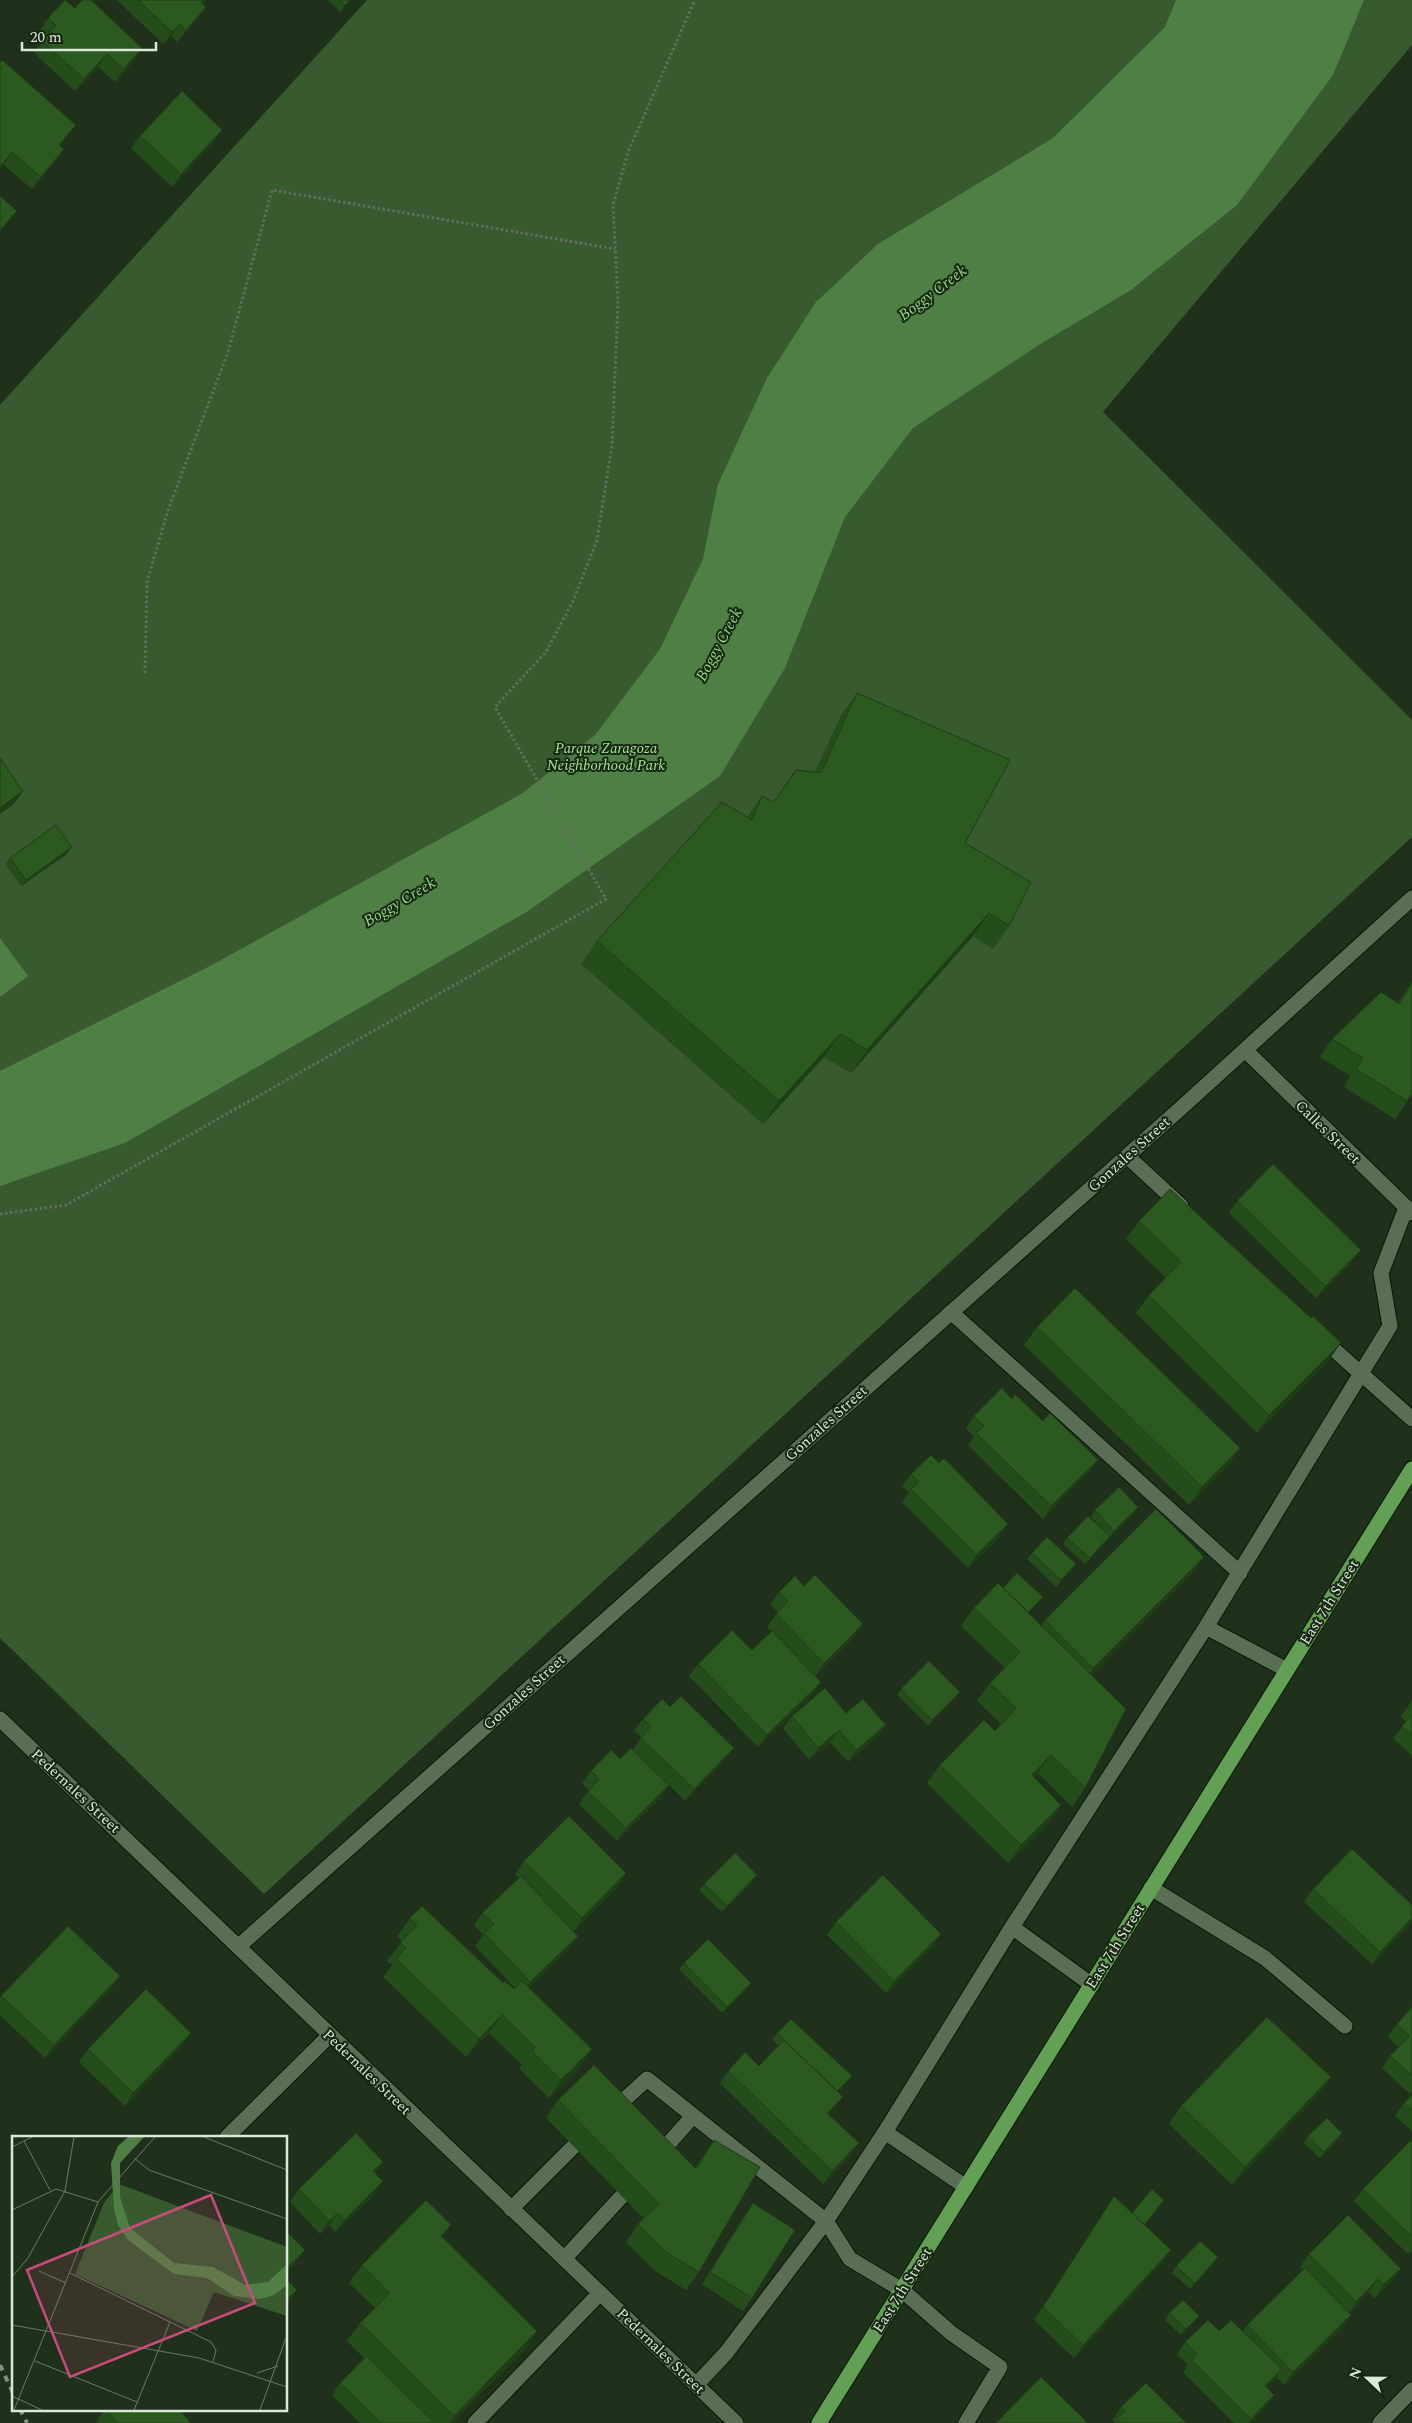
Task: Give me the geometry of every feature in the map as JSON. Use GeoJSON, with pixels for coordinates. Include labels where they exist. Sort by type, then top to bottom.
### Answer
{"type":"FeatureCollection","features":[{"type":"Feature","properties":{"kind":"main road","name":"East 7th Street"},"geometry":{"type":"LineString","coordinates":[[819,2423],[1412,1469]]}},
{"type":"Feature","properties":{"kind":"street","name":"Gonzales Street"},"geometry":{"type":"LineString","coordinates":[[239,1946],[1127,1156],[1412,898]]}},
{"type":"Feature","properties":{"kind":"street","name":"Calles Street"},"geometry":{"type":"LineString","coordinates":[[1245,1050],[1409,1210]]}},
{"type":"Feature","properties":{"kind":"street"},"geometry":{"type":"LineString","coordinates":[[1127,1156],[1191,1216]]}},
{"type":"Feature","properties":{"kind":"street"},"geometry":{"type":"LineString","coordinates":[[696,2385],[726,2353],[826,2221],[885,2132],[1012,1928],[1240,1573],[1361,1376],[1390,1326],[1380,1273],[1409,1210]]}},
{"type":"Feature","properties":{"kind":"street"},"geometry":{"type":"LineString","coordinates":[[951,1312],[1240,1573]]}},
{"type":"Feature","properties":{"kind":"street"},"geometry":{"type":"LineString","coordinates":[[1312,1329],[1361,1376],[1412,1419]]}},
{"type":"Feature","properties":{"kind":"street"},"geometry":{"type":"LineString","coordinates":[[1206,1627],[1287,1670]]}},
{"type":"Feature","properties":{"kind":"street","name":"Pedernales Street"},"geometry":{"type":"LineString","coordinates":[[0,1719],[239,1946],[329,2036],[736,2423]]}},
{"type":"Feature","properties":{"kind":"street"},"geometry":{"type":"LineString","coordinates":[[1151,1888],[1265,1958],[1345,2026]]}},
{"type":"Feature","properties":{"kind":"street"},"geometry":{"type":"LineString","coordinates":[[1012,1928],[1092,1984]]}},
{"type":"Feature","properties":{"kind":"street"},"geometry":{"type":"LineString","coordinates":[[228,2136],[329,2036]]}},
{"type":"Feature","properties":{"kind":"street"},"geometry":{"type":"LineString","coordinates":[[611,2113],[647,2079],[826,2221],[850,2259],[902,2290],[951,2333],[1000,2367],[966,2423]]}},
{"type":"Feature","properties":{"kind":"street"},"geometry":{"type":"LineString","coordinates":[[656,2158],[693,2116]]}},
{"type":"Feature","properties":{"kind":"street"},"geometry":{"type":"LineString","coordinates":[[885,2132],[966,2187]]}},
{"type":"Feature","properties":{"kind":"street"},"geometry":{"type":"LineString","coordinates":[[511,2209],[574,2146]]}},
{"type":"Feature","properties":{"kind":"street"},"geometry":{"type":"LineString","coordinates":[[564,2259],[622,2196]]}},
{"type":"Feature","properties":{"kind":"street"},"geometry":{"type":"LineString","coordinates":[[475,2423],[600,2293]]}},
{"type":"Feature","properties":{"kind":"street"},"geometry":{"type":"LineString","coordinates":[[1380,2423],[1412,2390]]}},
{"type":"Feature","properties":{"kind":"path"},"geometry":{"type":"LineString","coordinates":[[0,1214],[66,1205],[606,899],[495,707],[546,652],[573,601],[597,540],[612,445],[618,301],[613,205],[628,152],[695,0]]}},
{"type":"Feature","properties":{"kind":"path"},"geometry":{"type":"LineString","coordinates":[[146,674],[147,582],[167,513],[228,352],[272,190],[615,249]]}},
{"type":"Feature","properties":{"kind":"green space","name":"Parque Zaragoza Neighborhood Park"},"geometry":{"type":"Polygon","coordinates":[[[367,0],[1412,0],[1412,45],[1103,412],[1412,720],[1412,837],[264,1894],[0,1638],[0,405],[367,0]]]}},
{"type":"Feature","properties":{"kind":"water","name":"Boggy Creek"},"geometry":{"type":"Polygon","coordinates":[[[1176,0],[1364,0],[1333,75],[1237,205],[1131,290],[1042,343],[913,428],[845,517],[785,668],[720,776],[528,911],[125,1143],[0,1186],[0,1071],[212,965],[523,793],[595,735],[660,649],[703,559],[718,484],[767,378],[816,302],[878,244],[1053,138],[1165,27],[1176,0]]]}},
{"type":"Feature","properties":{"kind":"water"},"geometry":{"type":"Polygon","coordinates":[[[0,938],[28,976],[0,997],[0,938]]]}},
{"type":"Feature","properties":{"kind":"building"},"geometry":{"type":"Polygon","coordinates":[[[65,0],[75,8],[82,0],[91,0],[142,48],[124,69],[107,54],[84,79],[42,41],[56,25],[48,18],[65,0]]]}},
{"type":"Feature","properties":{"kind":"building"},"geometry":{"type":"Polygon","coordinates":[[[138,0],[203,0],[201,3],[206,7],[186,30],[180,24],[172,32],[138,0]]]}},
{"type":"Feature","properties":{"kind":"building"},"geometry":{"type":"Polygon","coordinates":[[[339,0],[350,0],[345,5],[339,0]]]}},
{"type":"Feature","properties":{"kind":"building"},"geometry":{"type":"Polygon","coordinates":[[[2,60],[76,125],[59,145],[64,149],[41,177],[12,152],[0,167],[0,62],[2,60]]]}},
{"type":"Feature","properties":{"kind":"building"},"geometry":{"type":"Polygon","coordinates":[[[182,91],[222,130],[181,174],[140,136],[182,91]]]}},
{"type":"Feature","properties":{"kind":"building"},"geometry":{"type":"Polygon","coordinates":[[[0,196],[17,211],[0,230],[0,196]]]}},
{"type":"Feature","properties":{"kind":"building"},"geometry":{"type":"Polygon","coordinates":[[[857,693],[1010,760],[965,843],[1031,882],[1009,926],[989,913],[867,1050],[840,1034],[779,1101],[597,941],[722,802],[752,820],[762,796],[774,802],[796,770],[821,773],[857,693]]]}},
{"type":"Feature","properties":{"kind":"building"},"geometry":{"type":"Polygon","coordinates":[[[0,758],[23,791],[0,808],[0,758]]]}},
{"type":"Feature","properties":{"kind":"building"},"geometry":{"type":"Polygon","coordinates":[[[56,825],[72,847],[26,880],[10,858],[56,825]]]}},
{"type":"Feature","properties":{"kind":"building"},"geometry":{"type":"Polygon","coordinates":[[[1412,983],[1412,1094],[1407,1101],[1356,1069],[1363,1058],[1332,1039],[1381,992],[1399,1004],[1412,983]]]}},
{"type":"Feature","properties":{"kind":"building"},"geometry":{"type":"Polygon","coordinates":[[[1273,1164],[1361,1250],[1325,1286],[1237,1201],[1273,1164]]]}},
{"type":"Feature","properties":{"kind":"building"},"geometry":{"type":"Polygon","coordinates":[[[1170,1189],[1341,1343],[1269,1415],[1149,1295],[1181,1262],[1139,1221],[1170,1189]]]}},
{"type":"Feature","properties":{"kind":"building"},"geometry":{"type":"Polygon","coordinates":[[[1075,1288],[1240,1448],[1202,1487],[1037,1327],[1075,1288]]]}},
{"type":"Feature","properties":{"kind":"building"},"geometry":{"type":"Polygon","coordinates":[[[1002,1388],[1012,1399],[1015,1394],[1043,1421],[1050,1413],[1098,1460],[1051,1506],[976,1433],[984,1426],[974,1416],[1002,1388]]]}},
{"type":"Feature","properties":{"kind":"building"},"geometry":{"type":"Polygon","coordinates":[[[931,1455],[939,1463],[944,1458],[1008,1524],[976,1555],[911,1489],[919,1482],[911,1474],[931,1455]]]}},
{"type":"Feature","properties":{"kind":"building"},"geometry":{"type":"Polygon","coordinates":[[[1119,1487],[1138,1507],[1114,1531],[1095,1510],[1119,1487]]]}},
{"type":"Feature","properties":{"kind":"building"},"geometry":{"type":"Polygon","coordinates":[[[1156,1509],[1204,1557],[1093,1668],[1045,1620],[1156,1509]]]}},
{"type":"Feature","properties":{"kind":"building"},"geometry":{"type":"Polygon","coordinates":[[[1088,1516],[1110,1536],[1090,1558],[1067,1538],[1088,1516]]]}},
{"type":"Feature","properties":{"kind":"building"},"geometry":{"type":"Polygon","coordinates":[[[1047,1537],[1076,1564],[1061,1580],[1032,1553],[1047,1537]]]}},
{"type":"Feature","properties":{"kind":"building"},"geometry":{"type":"Polygon","coordinates":[[[1017,1573],[1043,1597],[1028,1612],[1003,1588],[1017,1573]]]}},
{"type":"Feature","properties":{"kind":"building"},"geometry":{"type":"Polygon","coordinates":[[[815,1575],[863,1624],[824,1663],[776,1614],[788,1601],[779,1592],[795,1576],[804,1586],[815,1575]]]}},
{"type":"Feature","properties":{"kind":"building"},"geometry":{"type":"Polygon","coordinates":[[[998,1583],[1126,1709],[1085,1788],[1051,1755],[1032,1775],[1061,1805],[1021,1845],[940,1765],[984,1720],[995,1731],[1016,1708],[990,1683],[1020,1652],[974,1608],[998,1583]]]}},
{"type":"Feature","properties":{"kind":"building"},"geometry":{"type":"Polygon","coordinates":[[[732,1630],[752,1650],[772,1631],[821,1682],[767,1735],[698,1664],[732,1630]]]}},
{"type":"Feature","properties":{"kind":"building"},"geometry":{"type":"Polygon","coordinates":[[[929,1661],[960,1692],[932,1720],[901,1689],[929,1661]]]}},
{"type":"Feature","properties":{"kind":"building"},"geometry":{"type":"Polygon","coordinates":[[[825,1688],[846,1713],[863,1699],[886,1725],[856,1750],[839,1730],[818,1748],[792,1716],[825,1688]]]}},
{"type":"Feature","properties":{"kind":"building"},"geometry":{"type":"Polygon","coordinates":[[[681,1696],[734,1748],[694,1789],[641,1738],[651,1726],[643,1719],[662,1699],[670,1707],[681,1696]]]}},
{"type":"Feature","properties":{"kind":"building"},"geometry":{"type":"Polygon","coordinates":[[[1412,1715],[1412,1735],[1402,1726],[1412,1715]]]}},
{"type":"Feature","properties":{"kind":"building"},"geometry":{"type":"Polygon","coordinates":[[[631,1748],[669,1785],[626,1828],[588,1792],[599,1779],[591,1771],[611,1750],[620,1759],[631,1748]]]}},
{"type":"Feature","properties":{"kind":"building"},"geometry":{"type":"Polygon","coordinates":[[[569,1816],[626,1873],[582,1918],[524,1861],[569,1816]]]}},
{"type":"Feature","properties":{"kind":"building"},"geometry":{"type":"Polygon","coordinates":[[[1352,1849],[1412,1905],[1412,1918],[1380,1952],[1313,1889],[1352,1849]]]}},
{"type":"Feature","properties":{"kind":"building"},"geometry":{"type":"Polygon","coordinates":[[[735,1853],[757,1875],[727,1906],[704,1884],[735,1853]]]}},
{"type":"Feature","properties":{"kind":"building"},"geometry":{"type":"Polygon","coordinates":[[[883,1875],[941,1934],[894,1981],[836,1922],[883,1875]]]}},
{"type":"Feature","properties":{"kind":"building"},"geometry":{"type":"Polygon","coordinates":[[[521,1876],[578,1936],[530,1982],[484,1933],[494,1924],[482,1913],[521,1876]]]}},
{"type":"Feature","properties":{"kind":"building"},"geometry":{"type":"Polygon","coordinates":[[[422,1906],[503,1983],[505,1981],[514,1989],[522,1981],[592,2049],[561,2080],[532,2051],[535,2047],[502,2015],[479,2039],[396,1959],[406,1948],[400,1943],[417,1925],[410,1918],[422,1906]]]}},
{"type":"Feature","properties":{"kind":"building"},"geometry":{"type":"Polygon","coordinates":[[[68,1926],[120,1976],[54,2045],[1,1996],[68,1926]]]}},
{"type":"Feature","properties":{"kind":"building"},"geometry":{"type":"Polygon","coordinates":[[[708,1939],[751,1983],[727,2007],[684,1963],[708,1939]]]}},
{"type":"Feature","properties":{"kind":"building"},"geometry":{"type":"Polygon","coordinates":[[[146,1989],[191,2033],[133,2093],[88,2049],[146,1989]]]}},
{"type":"Feature","properties":{"kind":"building"},"geometry":{"type":"Polygon","coordinates":[[[1412,2007],[1412,2075],[1390,2056],[1409,2036],[1397,2024],[1412,2007]]]}},
{"type":"Feature","properties":{"kind":"building"},"geometry":{"type":"Polygon","coordinates":[[[1267,2017],[1331,2077],[1245,2167],[1181,2106],[1267,2017]]]}},
{"type":"Feature","properties":{"kind":"building"},"geometry":{"type":"Polygon","coordinates":[[[791,2019],[852,2076],[837,2091],[777,2033],[791,2019]]]}},
{"type":"Feature","properties":{"kind":"building"},"geometry":{"type":"Polygon","coordinates":[[[784,2040],[843,2097],[827,2113],[859,2143],[832,2171],[728,2071],[745,2052],[759,2066],[784,2040]]]}},
{"type":"Feature","properties":{"kind":"building"},"geometry":{"type":"Polygon","coordinates":[[[594,2065],[696,2169],[714,2140],[760,2167],[699,2272],[667,2253],[638,2224],[659,2204],[558,2100],[594,2065]]]}},
{"type":"Feature","properties":{"kind":"building"},"geometry":{"type":"Polygon","coordinates":[[[1412,2095],[1412,2110],[1404,2103],[1412,2095]]]}},
{"type":"Feature","properties":{"kind":"building"},"geometry":{"type":"Polygon","coordinates":[[[1327,2118],[1342,2133],[1324,2152],[1308,2136],[1327,2118]]]}},
{"type":"Feature","properties":{"kind":"building"},"geometry":{"type":"Polygon","coordinates":[[[356,2133],[383,2162],[373,2171],[383,2181],[344,2220],[338,2213],[329,2221],[299,2189],[356,2133]]]}},
{"type":"Feature","properties":{"kind":"building"},"geometry":{"type":"Polygon","coordinates":[[[1412,2139],[1412,2237],[1363,2189],[1412,2139]]]}},
{"type":"Feature","properties":{"kind":"building"},"geometry":{"type":"Polygon","coordinates":[[[1152,2189],[1164,2200],[1144,2225],[1132,2213],[1152,2189]]]}},
{"type":"Feature","properties":{"kind":"building"},"geometry":{"type":"Polygon","coordinates":[[[1114,2196],[1171,2250],[1083,2345],[1043,2307],[1114,2196]]]}},
{"type":"Feature","properties":{"kind":"building"},"geometry":{"type":"Polygon","coordinates":[[[426,2200],[451,2225],[441,2236],[537,2331],[454,2416],[360,2323],[390,2293],[362,2265],[426,2200]]]}},
{"type":"Feature","properties":{"kind":"building"},"geometry":{"type":"Polygon","coordinates":[[[753,2203],[795,2230],[752,2298],[710,2272],[753,2203]]]}},
{"type":"Feature","properties":{"kind":"building"},"geometry":{"type":"Polygon","coordinates":[[[1348,2215],[1401,2269],[1383,2285],[1378,2279],[1356,2302],[1309,2254],[1348,2215]]]}},
{"type":"Feature","properties":{"kind":"building"},"geometry":{"type":"Polygon","coordinates":[[[288,2233],[305,2250],[288,2267],[288,2233]]]}},
{"type":"Feature","properties":{"kind":"building"},"geometry":{"type":"Polygon","coordinates":[[[1200,2241],[1218,2257],[1195,2283],[1176,2266],[1200,2241]]]}},
{"type":"Feature","properties":{"kind":"building"},"geometry":{"type":"Polygon","coordinates":[[[1305,2268],[1351,2315],[1293,2372],[1247,2325],[1305,2268]]]}},
{"type":"Feature","properties":{"kind":"building"},"geometry":{"type":"Polygon","coordinates":[[[288,2281],[297,2290],[288,2299],[288,2281]]]}},
{"type":"Feature","properties":{"kind":"building"},"geometry":{"type":"Polygon","coordinates":[[[1183,2300],[1199,2316],[1186,2329],[1169,2313],[1183,2300]]]}},
{"type":"Feature","properties":{"kind":"building"},"geometry":{"type":"Polygon","coordinates":[[[1208,2320],[1219,2331],[1231,2320],[1282,2369],[1265,2386],[1274,2395],[1251,2419],[1192,2360],[1197,2354],[1185,2342],[1208,2320]]]}},
{"type":"Feature","properties":{"kind":"building"},"geometry":{"type":"Polygon","coordinates":[[[367,2356],[435,2423],[381,2423],[340,2383],[367,2356]]]}},
{"type":"Feature","properties":{"kind":"building"},"geometry":{"type":"Polygon","coordinates":[[[1041,2377],[1088,2423],[996,2423],[1041,2377]]]}},
{"type":"Feature","properties":{"kind":"building"},"geometry":{"type":"Polygon","coordinates":[[[1146,2383],[1186,2423],[1121,2423],[1117,2418],[1125,2411],[1121,2407],[1146,2383]]]}},
{"type":"Feature","properties":{"kind":"building"},"geometry":{"type":"Polygon","coordinates":[[[106,2410],[180,2410],[191,2423],[118,2423],[106,2410]]]}},
{"type":"Feature","properties":{"kind":"railway"},"geometry":{"type":"LineString","coordinates":[[0,2365],[12,2391]]}},
{"type":"Feature","properties":{"kind":"railway"},"geometry":{"type":"LineString","coordinates":[[20,2410],[27,2423]]}}]}
